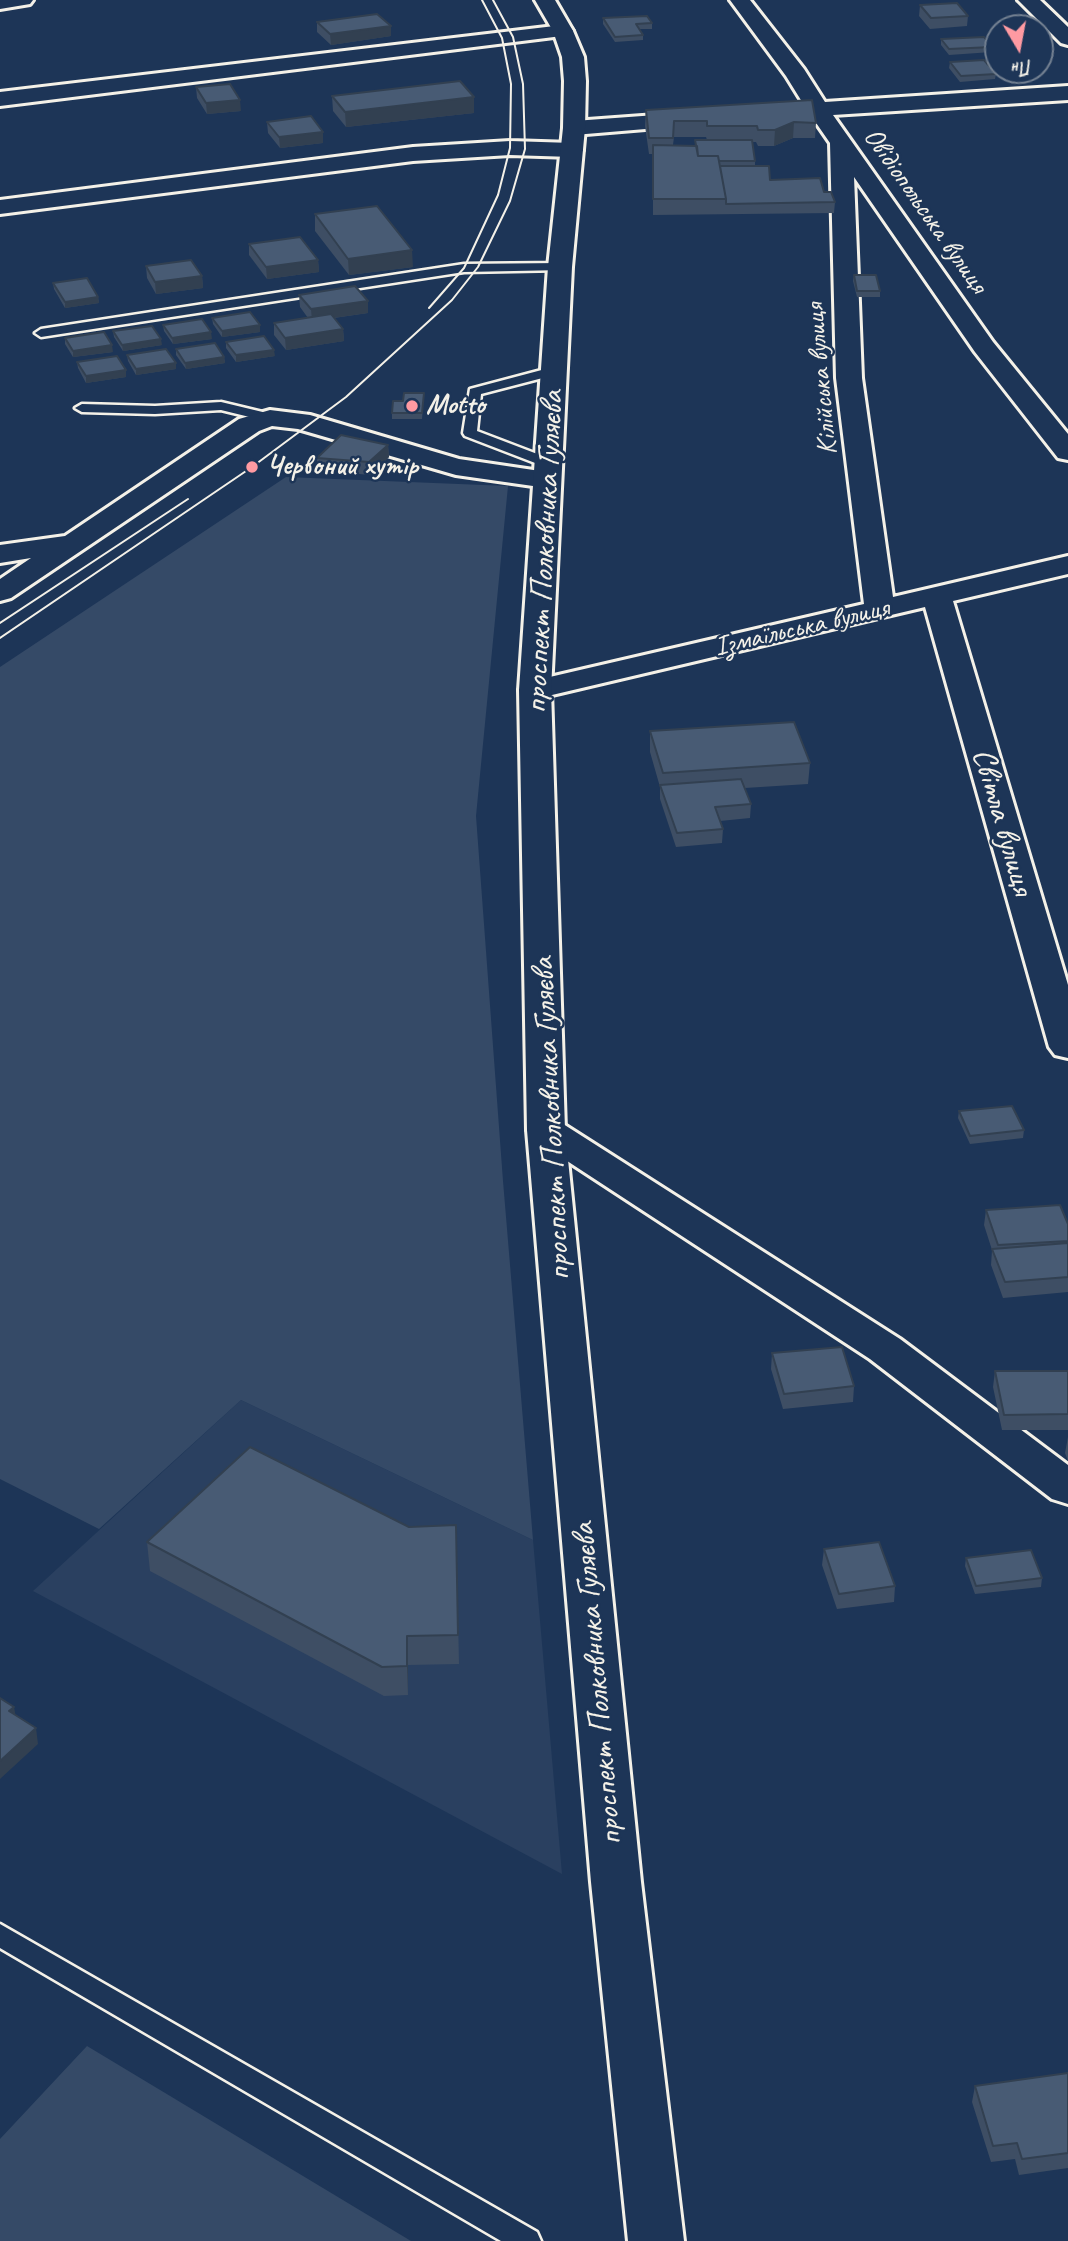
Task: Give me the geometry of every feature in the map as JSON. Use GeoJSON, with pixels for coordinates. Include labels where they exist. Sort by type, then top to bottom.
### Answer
{"type":"FeatureCollection","features":[{"type":"Feature","properties":{"kind":"street"},"geometry":{"type":"LineString","coordinates":[[0,3],[23,0]]}},
{"type":"Feature","properties":{"kind":"street","name":"проспект Полковника Гуляєва"},"geometry":{"type":"LineString","coordinates":[[545,0],[563,31],[573,57],[573,139],[560,267],[535,690],[546,1129],[616,1882],[656,2241]]}},
{"type":"Feature","properties":{"kind":"street","name":"Овідіопольська вулиця"},"geometry":{"type":"LineString","coordinates":[[740,0],[796,74],[984,347],[1068,452]]}},
{"type":"Feature","properties":{"kind":"street"},"geometry":{"type":"LineString","coordinates":[[1028,0],[1068,39]]}},
{"type":"Feature","properties":{"kind":"street"},"geometry":{"type":"LineString","coordinates":[[0,99],[563,31]]}},
{"type":"Feature","properties":{"kind":"street"},"geometry":{"type":"LineString","coordinates":[[778,114],[853,106],[1068,93]]}},
{"type":"Feature","properties":{"kind":"street"},"geometry":{"type":"LineString","coordinates":[[0,207],[413,154],[509,148],[723,117]]}},
{"type":"Feature","properties":{"kind":"street","name":"Кілійська вулиця"},"geometry":{"type":"LineString","coordinates":[[841,143],[849,378],[880,609]]}},
{"type":"Feature","properties":{"kind":"street"},"geometry":{"type":"LineString","coordinates":[[0,592],[249,425],[270,418],[300,421],[456,467],[547,471]]}},
{"type":"Feature","properties":{"kind":"street"},"geometry":{"type":"LineString","coordinates":[[0,554],[79,541]]}},
{"type":"Feature","properties":{"kind":"street","name":"Ізмаїльська вулиця"},"geometry":{"type":"LineString","coordinates":[[535,690],[1068,565]]}},
{"type":"Feature","properties":{"kind":"street","name":"Світла вулиця"},"geometry":{"type":"LineString","coordinates":[[937,596],[1068,1047]]}},
{"type":"Feature","properties":{"kind":"street"},"geometry":{"type":"LineString","coordinates":[[546,1129],[885,1349],[1068,1488]]}},
{"type":"Feature","properties":{"kind":"lane"},"geometry":{"type":"LineString","coordinates":[[41,333],[464,268],[560,267]]}},
{"type":"Feature","properties":{"kind":"lane"},"geometry":{"type":"LineString","coordinates":[[547,471],[470,433],[475,392],[553,371]]}},
{"type":"Feature","properties":{"kind":"lane"},"geometry":{"type":"LineString","coordinates":[[82,408],[155,410],[221,406],[270,418]]}},
{"type":"Feature","properties":{"kind":"lane"},"geometry":{"type":"LineString","coordinates":[[0,1935],[527,2241]]}},
{"type":"Feature","properties":{"kind":"shaded area"},"geometry":{"type":"Polygon","coordinates":[[[286,477],[508,486],[476,816],[533,1540],[241,1400],[99,1529],[0,1479],[0,667],[286,477]]]}},
{"type":"Feature","properties":{"kind":"shaded area"},"geometry":{"type":"Polygon","coordinates":[[[241,1400],[533,1540],[562,1874],[33,1591],[241,1400]]]}},
{"type":"Feature","properties":{"kind":"shaded area"},"geometry":{"type":"Polygon","coordinates":[[[87,2046],[411,2241],[0,2241],[0,2139],[87,2046]]]}},
{"type":"Feature","properties":{"kind":"building"},"geometry":{"type":"Polygon","coordinates":[[[957,3],[968,16],[931,18],[920,5],[957,3]]]}},
{"type":"Feature","properties":{"kind":"building"},"geometry":{"type":"Polygon","coordinates":[[[377,14],[391,26],[330,34],[317,22],[377,14]]]}},
{"type":"Feature","properties":{"kind":"building"},"geometry":{"type":"Polygon","coordinates":[[[647,16],[652,23],[636,24],[643,35],[615,37],[603,18],[647,16]]]}},
{"type":"Feature","properties":{"kind":"building"},"geometry":{"type":"Polygon","coordinates":[[[984,37],[984,47],[949,49],[941,39],[984,37]]]}},
{"type":"Feature","properties":{"kind":"building"},"geometry":{"type":"Polygon","coordinates":[[[984,60],[984,75],[961,76],[950,62],[984,60]]]}},
{"type":"Feature","properties":{"kind":"building"},"geometry":{"type":"Polygon","coordinates":[[[460,81],[474,97],[345,112],[332,96],[460,81]]]}},
{"type":"Feature","properties":{"kind":"building"},"geometry":{"type":"Polygon","coordinates":[[[230,84],[240,100],[206,103],[196,87],[230,84]]]}},
{"type":"Feature","properties":{"kind":"building"},"geometry":{"type":"Polygon","coordinates":[[[812,100],[816,123],[794,122],[775,130],[758,130],[757,126],[707,126],[707,121],[674,121],[673,138],[649,138],[646,110],[812,100]]]}},
{"type":"Feature","properties":{"kind":"building"},"geometry":{"type":"Polygon","coordinates":[[[311,116],[323,132],[279,137],[267,122],[311,116]]]}},
{"type":"Feature","properties":{"kind":"building"},"geometry":{"type":"Polygon","coordinates":[[[695,140],[752,140],[755,161],[719,161],[718,156],[698,156],[695,140]]]}},
{"type":"Feature","properties":{"kind":"building"},"geometry":{"type":"Polygon","coordinates":[[[653,145],[697,146],[698,156],[718,156],[726,199],[653,199],[653,145]]]}},
{"type":"Feature","properties":{"kind":"building"},"geometry":{"type":"Polygon","coordinates":[[[720,166],[769,166],[770,180],[820,178],[824,192],[831,192],[835,202],[726,204],[720,166]]]}},
{"type":"Feature","properties":{"kind":"building"},"geometry":{"type":"Polygon","coordinates":[[[377,206],[412,250],[348,259],[315,214],[377,206]]]}},
{"type":"Feature","properties":{"kind":"building"},"geometry":{"type":"Polygon","coordinates":[[[300,237],[318,260],[266,267],[249,244],[300,237]]]}},
{"type":"Feature","properties":{"kind":"building"},"geometry":{"type":"Polygon","coordinates":[[[191,260],[202,276],[155,282],[146,266],[191,260]]]}},
{"type":"Feature","properties":{"kind":"building"},"geometry":{"type":"Polygon","coordinates":[[[854,275],[876,275],[880,291],[857,291],[854,275]]]}},
{"type":"Feature","properties":{"kind":"building"},"geometry":{"type":"Polygon","coordinates":[[[87,278],[98,297],[65,302],[53,283],[87,278]]]}},
{"type":"Feature","properties":{"kind":"building"},"geometry":{"type":"Polygon","coordinates":[[[355,286],[368,301],[311,309],[299,295],[355,286]]]}},
{"type":"Feature","properties":{"kind":"building"},"geometry":{"type":"Polygon","coordinates":[[[250,312],[260,325],[222,331],[212,318],[250,312]]]}},
{"type":"Feature","properties":{"kind":"building"},"geometry":{"type":"Polygon","coordinates":[[[331,314],[343,329],[285,338],[274,323],[331,314]]]}},
{"type":"Feature","properties":{"kind":"building"},"geometry":{"type":"Polygon","coordinates":[[[202,319],[211,332],[172,338],[163,325],[202,319]]]}},
{"type":"Feature","properties":{"kind":"building"},"geometry":{"type":"Polygon","coordinates":[[[152,326],[161,339],[122,345],[113,331],[152,326]]]}},
{"type":"Feature","properties":{"kind":"building"},"geometry":{"type":"Polygon","coordinates":[[[104,332],[112,345],[73,351],[65,338],[104,332]]]}},
{"type":"Feature","properties":{"kind":"building"},"geometry":{"type":"Polygon","coordinates":[[[264,336],[274,350],[236,355],[226,342],[264,336]]]}},
{"type":"Feature","properties":{"kind":"building"},"geometry":{"type":"Polygon","coordinates":[[[215,343],[224,357],[185,363],[176,349],[215,343]]]}},
{"type":"Feature","properties":{"kind":"building"},"geometry":{"type":"Polygon","coordinates":[[[166,349],[176,363],[136,369],[127,355],[166,349]]]}},
{"type":"Feature","properties":{"kind":"building"},"geometry":{"type":"Polygon","coordinates":[[[117,356],[126,370],[86,376],[77,362],[117,356]]]}},
{"type":"Feature","properties":{"kind":"building"},"geometry":{"type":"Polygon","coordinates":[[[404,393],[424,393],[422,413],[392,413],[393,401],[403,401],[404,393]]]}},
{"type":"Feature","properties":{"kind":"building"},"geometry":{"type":"Polygon","coordinates":[[[341,435],[388,445],[369,462],[317,458],[341,435]]]}},
{"type":"Feature","properties":{"kind":"building"},"geometry":{"type":"Polygon","coordinates":[[[794,722],[810,763],[663,773],[650,731],[794,722]]]}},
{"type":"Feature","properties":{"kind":"building"},"geometry":{"type":"Polygon","coordinates":[[[741,779],[751,804],[715,807],[723,829],[677,833],[660,785],[741,779]]]}},
{"type":"Feature","properties":{"kind":"building"},"geometry":{"type":"Polygon","coordinates":[[[1012,1106],[1024,1130],[970,1136],[959,1111],[1012,1106]]]}},
{"type":"Feature","properties":{"kind":"building"},"geometry":{"type":"Polygon","coordinates":[[[1060,1205],[1068,1224],[1068,1241],[998,1245],[986,1210],[1060,1205]]]}},
{"type":"Feature","properties":{"kind":"building"},"geometry":{"type":"Polygon","coordinates":[[[1068,1243],[1068,1277],[1005,1282],[992,1249],[1068,1243]]]}},
{"type":"Feature","properties":{"kind":"building"},"geometry":{"type":"Polygon","coordinates":[[[842,1347],[854,1386],[784,1394],[772,1353],[842,1347]]]}},
{"type":"Feature","properties":{"kind":"building"},"geometry":{"type":"Polygon","coordinates":[[[995,1371],[1068,1371],[1068,1414],[1004,1415],[995,1371]]]}},
{"type":"Feature","properties":{"kind":"building"},"geometry":{"type":"Polygon","coordinates":[[[250,1447],[409,1527],[456,1525],[458,1635],[407,1636],[407,1666],[382,1667],[147,1542],[250,1447]]]}},
{"type":"Feature","properties":{"kind":"building"},"geometry":{"type":"Polygon","coordinates":[[[879,1542],[895,1586],[839,1594],[824,1549],[879,1542]]]}},
{"type":"Feature","properties":{"kind":"building"},"geometry":{"type":"Polygon","coordinates":[[[1031,1550],[1042,1578],[976,1586],[966,1558],[1031,1550]]]}},
{"type":"Feature","properties":{"kind":"building"},"geometry":{"type":"Polygon","coordinates":[[[0,1698],[14,1707],[9,1711],[36,1728],[0,1761],[0,1698]]]}},
{"type":"Feature","properties":{"kind":"building"},"geometry":{"type":"Polygon","coordinates":[[[1068,2073],[1068,2153],[1022,2159],[1017,2143],[993,2146],[975,2086],[1068,2073]]]}},
{"type":"Feature","properties":{"kind":"tram line"},"geometry":{"type":"LineString","coordinates":[[429,308],[464,268],[498,195],[510,148],[511,84],[502,38],[482,0]]}},
{"type":"Feature","properties":{"kind":"tram line"},"geometry":{"type":"LineString","coordinates":[[0,638],[252,467],[346,397],[452,300],[478,267],[510,201],[525,149],[523,84],[513,37],[493,0]]}},
{"type":"Feature","properties":{"kind":"tram line"},"geometry":{"type":"LineString","coordinates":[[0,623],[188,499]]}},
{"type":"Feature","properties":{"kind":"place","name":"Motto"},"geometry":{"type":"Point","coordinates":[412,406]}},
{"type":"Feature","properties":{"kind":"place","name":"Червоний хутір"},"geometry":{"type":"Point","coordinates":[252,467]}}]}
